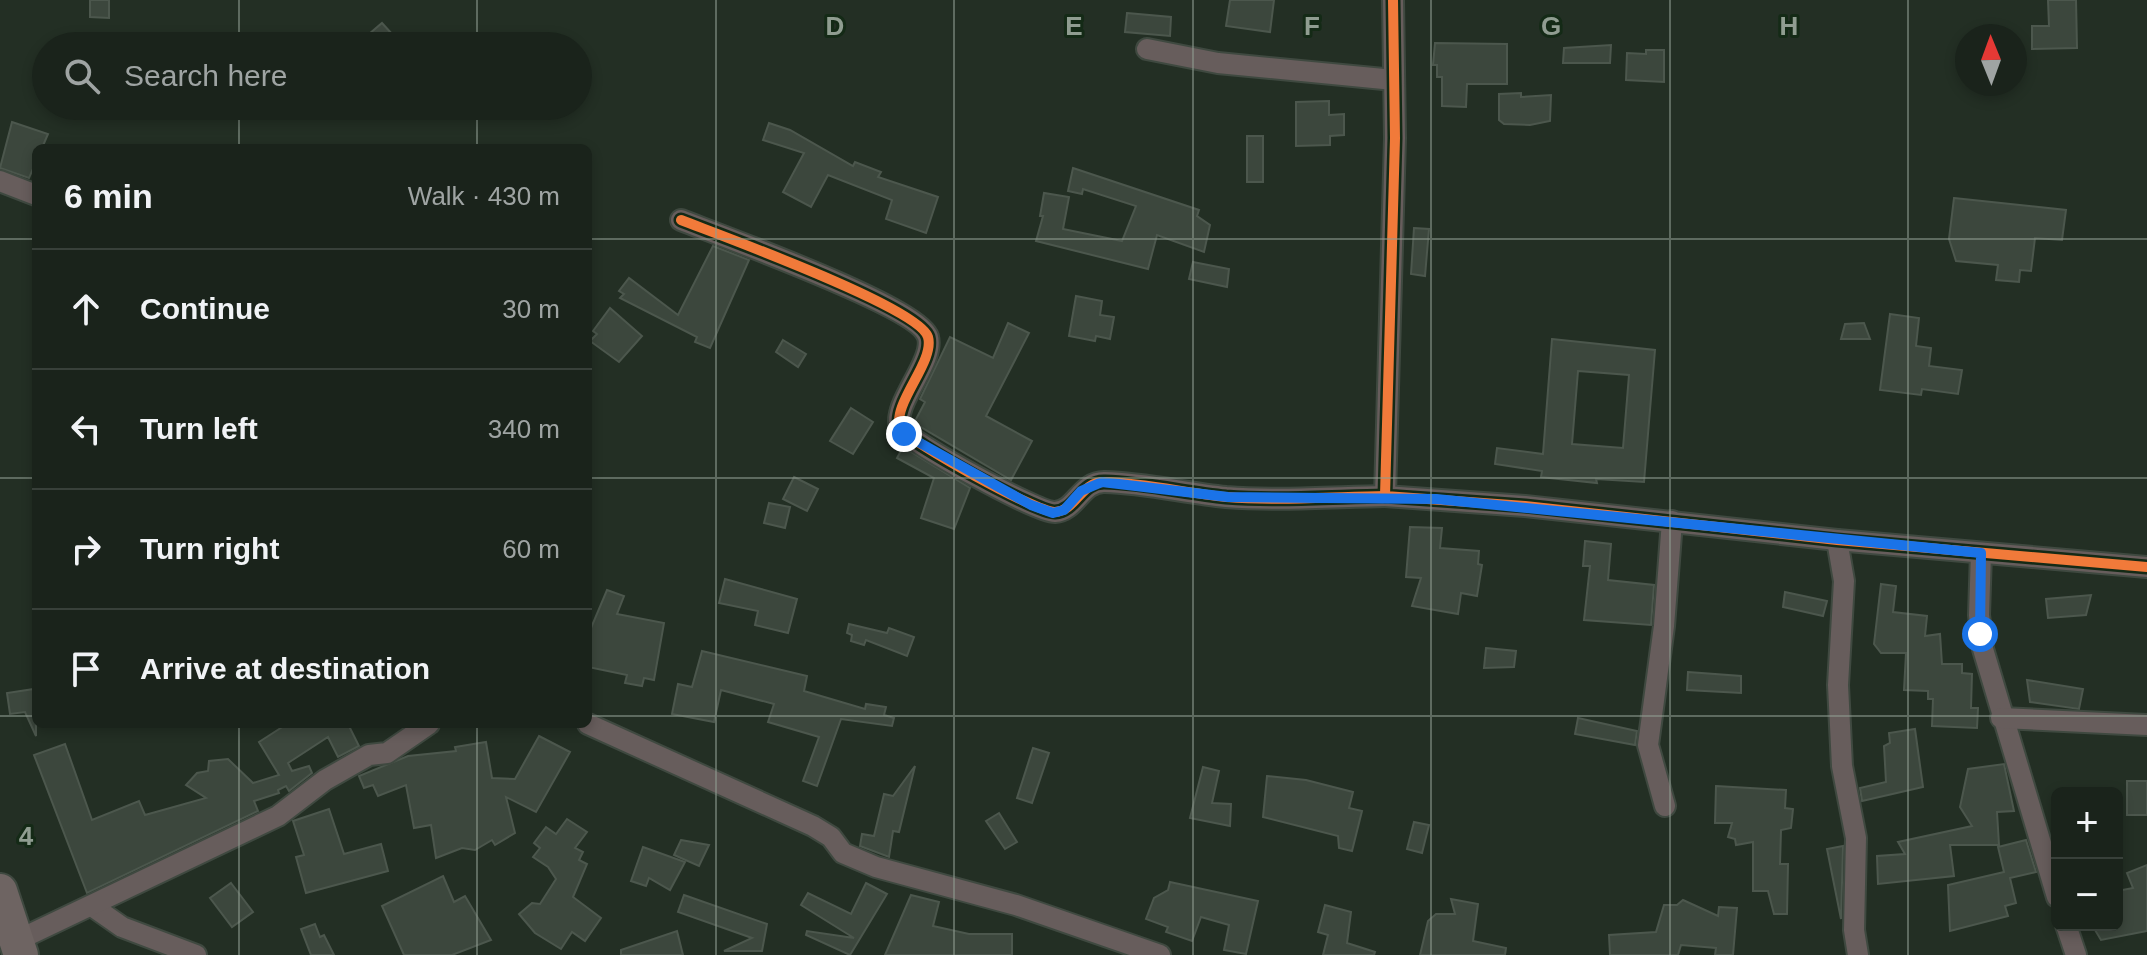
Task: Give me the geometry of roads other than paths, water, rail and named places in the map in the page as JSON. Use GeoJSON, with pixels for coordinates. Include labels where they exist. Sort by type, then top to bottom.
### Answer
{"type":"FeatureCollection","features":[{"type":"Feature","properties":{"kind":"highway"},"geometry":{"type":"LineString","coordinates":[[0,891],[18,951]]}},
{"type":"Feature","properties":{"kind":"street"},"geometry":{"type":"LineString","coordinates":[[1385,496],[1393,0]]}},
{"type":"Feature","properties":{"kind":"street"},"geometry":{"type":"LineString","coordinates":[[1147,49],[1218,63],[1394,80]]}},
{"type":"Feature","properties":{"kind":"street"},"geometry":{"type":"LineString","coordinates":[[0,181],[32,193]]}},
{"type":"Feature","properties":{"kind":"street"},"geometry":{"type":"LineString","coordinates":[[681,220],[883,303],[923,329],[928,343],[918,375],[898,415],[900,428],[923,447],[1031,505],[1053,513],[1064,510],[1081,491],[1102,482],[1228,497],[1385,496],[2147,567]]}},
{"type":"Feature","properties":{"kind":"street"},"geometry":{"type":"LineString","coordinates":[[1665,806],[1648,745],[1664,626],[1672,521]]}},
{"type":"Feature","properties":{"kind":"street"},"geometry":{"type":"LineString","coordinates":[[1837,540],[1844,581],[1838,685],[1842,766],[1856,838],[1854,930],[1858,955]]}},
{"type":"Feature","properties":{"kind":"street"},"geometry":{"type":"LineString","coordinates":[[1981,553],[1980,634],[2001,718],[2033,809],[2051,875]]}},
{"type":"Feature","properties":{"kind":"street"},"geometry":{"type":"LineString","coordinates":[[2001,718],[2147,725]]}},
{"type":"Feature","properties":{"kind":"street"},"geometry":{"type":"LineString","coordinates":[[592,726],[734,787],[813,826],[831,837],[843,853],[865,862],[1016,905],[1160,955]]}},
{"type":"Feature","properties":{"kind":"street"},"geometry":{"type":"LineString","coordinates":[[18,951],[92,906],[278,816],[325,780],[369,755],[387,753],[423,728]]}},
{"type":"Feature","properties":{"kind":"street"},"geometry":{"type":"LineString","coordinates":[[92,906],[122,927],[196,955]]}},
{"type":"Feature","properties":{"kind":"street"},"geometry":{"type":"LineString","coordinates":[[2068,931],[2076,955]]}}]}
